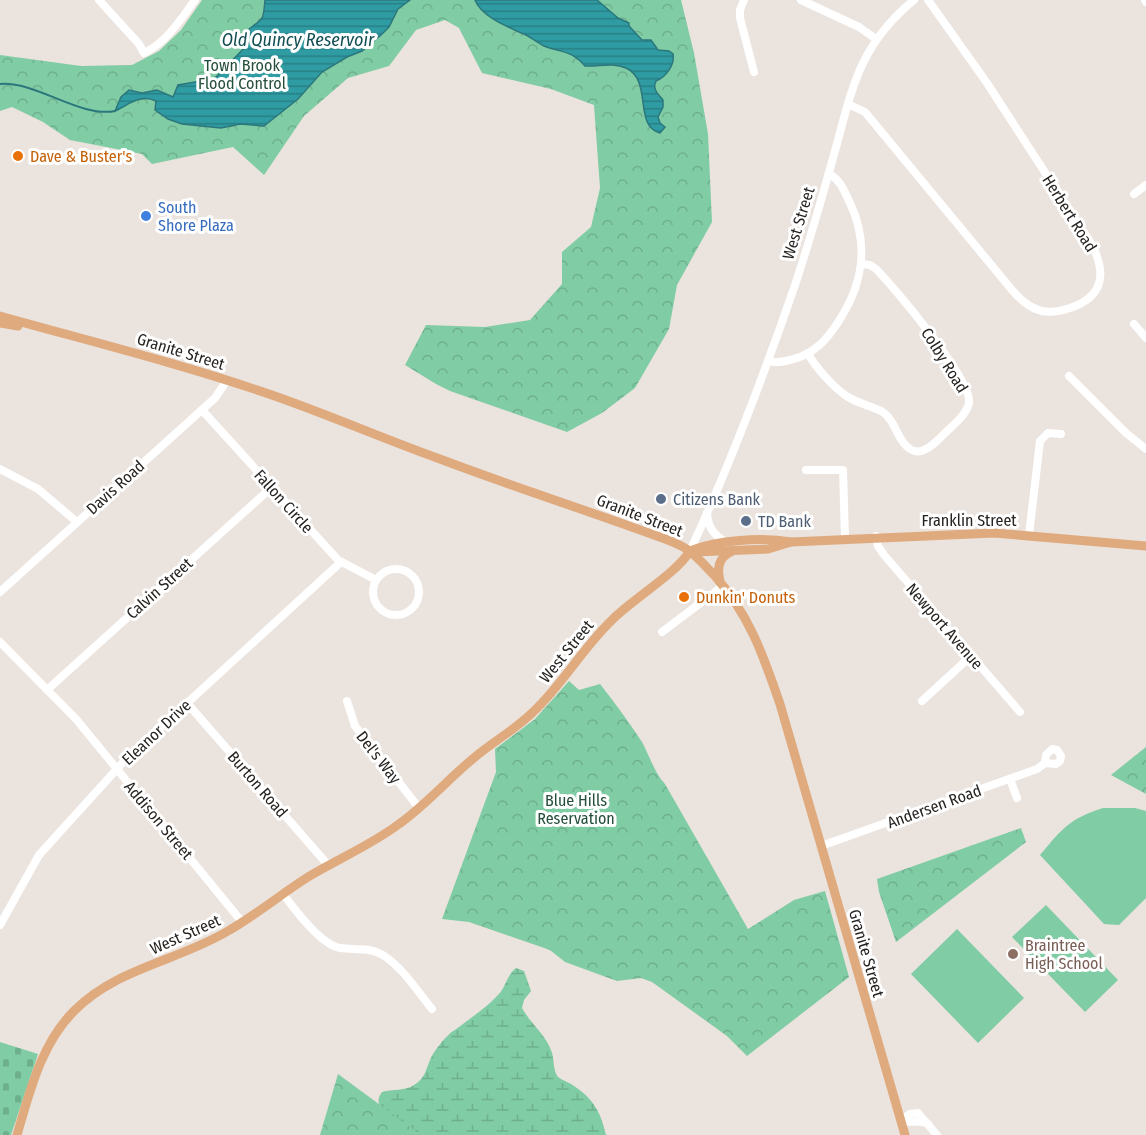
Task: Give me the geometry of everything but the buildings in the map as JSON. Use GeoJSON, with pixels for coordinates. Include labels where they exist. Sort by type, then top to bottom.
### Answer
{"type":"FeatureCollection","features":[{"type":"Feature","properties":{"kind":"main road","name":"Granite Street"},"geometry":{"type":"LineString","coordinates":[[0,316],[227,380],[322,413],[441,460],[654,535],[690,551],[722,585],[749,623],[762,651],[780,704],[905,1135]]}},
{"type":"Feature","properties":{"kind":"main road","name":"Granite Street"},"geometry":{"type":"LineString","coordinates":[[0,323],[50,331]]}},
{"type":"Feature","properties":{"kind":"main road","name":"Franklin Street"},"geometry":{"type":"LineString","coordinates":[[690,551],[708,545],[727,543],[775,540],[791,542],[978,532],[1146,546]]}},
{"type":"Feature","properties":{"kind":"main road","name":"Franklin Street"},"geometry":{"type":"LineString","coordinates":[[690,551],[774,548],[791,542]]}},
{"type":"Feature","properties":{"kind":"main road","name":"West Street"},"geometry":{"type":"LineString","coordinates":[[17,1135],[43,1058],[54,1035],[75,1010],[96,992],[118,978],[197,948],[242,922],[328,865],[391,830],[419,808],[477,755],[531,714],[558,686],[608,624],[679,564],[690,551]]}},
{"type":"Feature","properties":{"kind":"main road"},"geometry":{"type":"LineString","coordinates":[[722,585],[719,564],[725,555],[733,551]]}},
{"type":"Feature","properties":{"kind":"street"},"geometry":{"type":"LineString","coordinates":[[99,0],[139,44],[144,53],[164,39],[195,0]]}},
{"type":"Feature","properties":{"kind":"street"},"geometry":{"type":"LineString","coordinates":[[744,0],[740,18],[754,72]]}},
{"type":"Feature","properties":{"kind":"street"},"geometry":{"type":"LineString","coordinates":[[801,0],[859,27],[876,39]]}},
{"type":"Feature","properties":{"kind":"street","name":"West Street"},"geometry":{"type":"LineString","coordinates":[[690,551],[768,361],[804,259],[861,66],[876,39],[891,21],[914,0]]}},
{"type":"Feature","properties":{"kind":"street","name":"Herbert Road"},"geometry":{"type":"LineString","coordinates":[[848,104],[868,115],[1023,302],[1041,311],[1056,312],[1083,303],[1095,292],[1099,284],[1100,269],[1092,245],[983,77],[928,0]]}},
{"type":"Feature","properties":{"kind":"street"},"geometry":{"type":"LineString","coordinates":[[768,361],[782,362],[808,353],[827,339],[841,318],[857,286],[861,264],[861,240],[857,218],[839,181],[829,174]]}},
{"type":"Feature","properties":{"kind":"street"},"geometry":{"type":"LineString","coordinates":[[1134,194],[1146,185]]}},
{"type":"Feature","properties":{"kind":"street","name":"Colby Road"},"geometry":{"type":"LineString","coordinates":[[808,353],[814,364],[845,395],[886,415],[912,451],[922,450],[934,443],[966,410],[969,399],[967,391],[928,331],[879,271],[870,265],[861,264]]}},
{"type":"Feature","properties":{"kind":"street"},"geometry":{"type":"LineString","coordinates":[[1134,324],[1146,338]]}},
{"type":"Feature","properties":{"kind":"street"},"geometry":{"type":"LineString","coordinates":[[1070,376],[1126,433],[1146,449]]}},
{"type":"Feature","properties":{"kind":"street","name":"Davis Road"},"geometry":{"type":"LineString","coordinates":[[0,592],[202,410],[218,395],[227,380]]}},
{"type":"Feature","properties":{"kind":"street","name":"Fallon Circle"},"geometry":{"type":"LineString","coordinates":[[202,410],[341,562],[376,580]]}},
{"type":"Feature","properties":{"kind":"street"},"geometry":{"type":"LineString","coordinates":[[1029,535],[1040,441],[1048,433],[1061,434]]}},
{"type":"Feature","properties":{"kind":"street"},"geometry":{"type":"LineString","coordinates":[[0,469],[38,489],[76,522]]}},
{"type":"Feature","properties":{"kind":"street"},"geometry":{"type":"LineString","coordinates":[[806,470],[843,470],[845,538]]}},
{"type":"Feature","properties":{"kind":"street","name":"Calvin Street"},"geometry":{"type":"LineString","coordinates":[[47,690],[272,487]]}},
{"type":"Feature","properties":{"kind":"street"},"geometry":{"type":"LineString","coordinates":[[708,511],[712,531],[727,543]]}},
{"type":"Feature","properties":{"kind":"street","name":"Newport Avenue"},"geometry":{"type":"LineString","coordinates":[[876,537],[878,546],[884,555],[1020,712]]}},
{"type":"Feature","properties":{"kind":"street","name":"Eleanor Drive"},"geometry":{"type":"LineString","coordinates":[[0,925],[39,855],[117,769],[341,562]]}},
{"type":"Feature","properties":{"kind":"street"},"geometry":{"type":"LineString","coordinates":[[391,569],[400,569],[409,573],[416,580],[419,589],[415,604],[408,612],[399,615],[383,612],[374,599],[372,590],[376,580],[382,573],[391,569]]}},
{"type":"Feature","properties":{"kind":"street"},"geometry":{"type":"LineString","coordinates":[[662,632],[722,585]]}},
{"type":"Feature","properties":{"kind":"street","name":"Addison Street"},"geometry":{"type":"LineString","coordinates":[[0,642],[75,719],[242,922]]}},
{"type":"Feature","properties":{"kind":"street"},"geometry":{"type":"LineString","coordinates":[[921,701],[971,656]]}},
{"type":"Feature","properties":{"kind":"street","name":"Del's Way"},"geometry":{"type":"LineString","coordinates":[[347,701],[351,720],[357,729],[419,808]]}},
{"type":"Feature","properties":{"kind":"street","name":"Burton Road"},"geometry":{"type":"LineString","coordinates":[[187,703],[328,865]]}},
{"type":"Feature","properties":{"kind":"street","name":"Andersen Road"},"geometry":{"type":"LineString","coordinates":[[821,846],[1037,769],[1045,763]]}},
{"type":"Feature","properties":{"kind":"street"},"geometry":{"type":"LineString","coordinates":[[1010,779],[1017,798]]}},
{"type":"Feature","properties":{"kind":"street"},"geometry":{"type":"LineString","coordinates":[[283,894],[329,944],[341,948],[370,950],[389,960],[432,1009]]}},
{"type":"Feature","properties":{"kind":"street"},"geometry":{"type":"LineString","coordinates":[[901,1120],[915,1113],[921,1115],[937,1135]]}},
{"type":"Feature","properties":{"kind":"green space","name":"Town Brook Flood Control"},"geometry":{"type":"Polygon","coordinates":[[[202,0],[681,0],[694,53],[708,134],[712,222],[677,285],[669,329],[635,388],[602,413],[567,432],[450,391],[405,365],[426,325],[485,327],[530,320],[562,284],[562,252],[591,227],[600,188],[594,105],[551,89],[482,73],[459,28],[445,20],[416,30],[389,66],[348,78],[304,116],[264,175],[233,147],[152,164],[142,154],[70,140],[43,122],[12,107],[0,111],[0,55],[81,66],[132,65],[159,51],[181,30],[202,0]]]}},
{"type":"Feature","properties":{"kind":"green space","name":"Blue Hills Reservation"},"geometry":{"type":"Polygon","coordinates":[[[569,681],[579,690],[600,684],[622,713],[642,742],[655,769],[748,929],[794,900],[825,891],[849,977],[747,1056],[727,1036],[652,982],[641,978],[617,981],[565,962],[550,950],[469,922],[442,919],[496,772],[495,749],[535,719],[569,681]]]}},
{"type":"Feature","properties":{"kind":"green space"},"geometry":{"type":"Polygon","coordinates":[[[1146,747],[1146,794],[1111,775],[1146,747]]]}},
{"type":"Feature","properties":{"kind":"green space"},"geometry":{"type":"Polygon","coordinates":[[[1103,808],[1135,808],[1146,811],[1146,898],[1119,925],[1104,924],[1040,855],[1067,826],[1082,816],[1103,808]]]}},
{"type":"Feature","properties":{"kind":"green space"},"geometry":{"type":"Polygon","coordinates":[[[1021,828],[1026,842],[896,942],[879,892],[877,879],[1021,828]]]}},
{"type":"Feature","properties":{"kind":"green space"},"geometry":{"type":"Polygon","coordinates":[[[1046,905],[1118,980],[1085,1012],[1012,937],[1046,905]]]}},
{"type":"Feature","properties":{"kind":"green space"},"geometry":{"type":"Polygon","coordinates":[[[957,929],[1024,998],[978,1043],[911,974],[957,929]]]}},
{"type":"Feature","properties":{"kind":"green space"},"geometry":{"type":"Polygon","coordinates":[[[516,968],[524,971],[531,991],[524,1000],[522,1008],[548,1044],[556,1074],[592,1101],[602,1120],[606,1135],[417,1135],[381,1108],[378,1100],[382,1092],[407,1088],[418,1082],[442,1043],[452,1032],[500,993],[516,968]]]}},
{"type":"Feature","properties":{"kind":"green space"},"geometry":{"type":"Polygon","coordinates":[[[0,1042],[38,1054],[11,1135],[0,1135],[0,1042]]]}},
{"type":"Feature","properties":{"kind":"green space"},"geometry":{"type":"Polygon","coordinates":[[[338,1074],[421,1135],[320,1135],[338,1074]]]}},
{"type":"Feature","properties":{"kind":"water","name":"Old Quincy Reservoir"},"geometry":{"type":"Polygon","coordinates":[[[265,0],[410,0],[398,9],[389,27],[381,35],[362,51],[322,72],[298,99],[264,126],[240,124],[221,128],[182,124],[168,119],[155,110],[156,101],[145,98],[115,111],[121,97],[129,90],[142,93],[157,90],[173,97],[178,85],[216,77],[251,41],[249,29],[262,18],[265,0]]]}},
{"type":"Feature","properties":{"kind":"water"},"geometry":{"type":"Polygon","coordinates":[[[475,0],[597,0],[618,18],[629,23],[629,26],[642,40],[651,40],[658,50],[669,51],[673,54],[673,62],[669,70],[655,84],[656,91],[663,100],[663,107],[658,117],[660,123],[665,127],[660,133],[652,129],[647,122],[639,82],[626,68],[610,65],[585,66],[570,54],[544,46],[498,22],[484,12],[475,0]]]}},
{"type":"Feature","properties":{"kind":"waterway"},"geometry":{"type":"LineString","coordinates":[[0,84],[28,88],[87,109],[101,112],[115,111]]}},
{"type":"Feature","properties":{"kind":"place","name":"Dave & Buster's"},"geometry":{"type":"Point","coordinates":[18,156]}},
{"type":"Feature","properties":{"kind":"place","name":"South Shore Plaza"},"geometry":{"type":"Point","coordinates":[146,216]}},
{"type":"Feature","properties":{"kind":"place","name":"Citizens Bank"},"geometry":{"type":"Point","coordinates":[661,499]}},
{"type":"Feature","properties":{"kind":"place","name":"TD Bank"},"geometry":{"type":"Point","coordinates":[746,521]}},
{"type":"Feature","properties":{"kind":"place","name":"Dunkin' Donuts"},"geometry":{"type":"Point","coordinates":[684,597]}},
{"type":"Feature","properties":{"kind":"place","name":"Braintree High School"},"geometry":{"type":"Point","coordinates":[1013,954]}}]}
